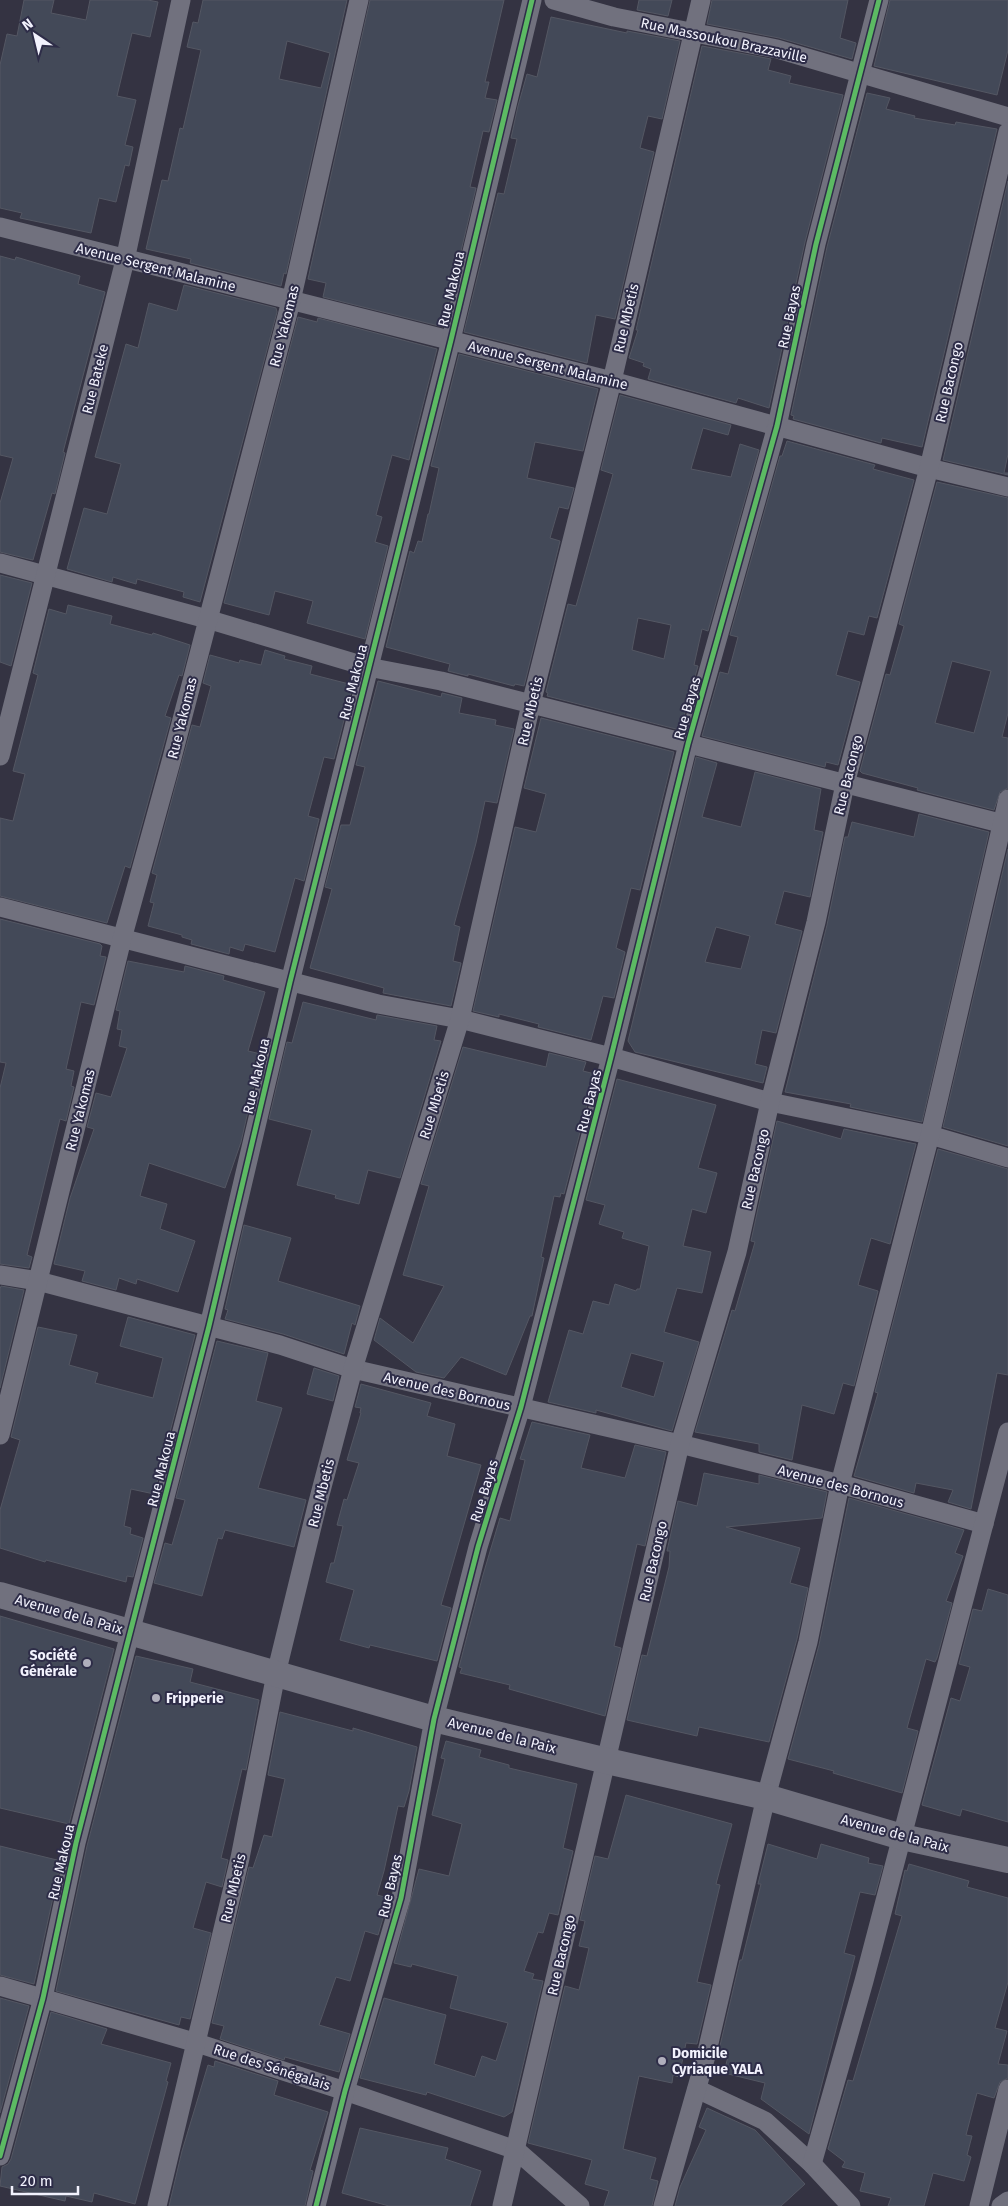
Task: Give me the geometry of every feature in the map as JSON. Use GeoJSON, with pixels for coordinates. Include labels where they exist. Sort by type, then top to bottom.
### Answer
{"type":"FeatureCollection","features":[{"type":"Feature","properties":{"kind":"main road","name":"Avenue de la Paix"},"geometry":{"type":"LineString","coordinates":[[0,1595],[434,1719],[766,1797],[902,1837],[1008,1860]]}},
{"type":"Feature","properties":{"kind":"street","name":"Rue Bateke"},"geometry":{"type":"LineString","coordinates":[[0,756],[125,260],[181,0]]}},
{"type":"Feature","properties":{"kind":"street","name":"Rue Yakomas"},"geometry":{"type":"LineString","coordinates":[[0,1435],[122,939],[172,758],[291,301],[359,0]]}},
{"type":"Feature","properties":{"kind":"street","name":"Rue Makoua"},"geometry":{"type":"LineString","coordinates":[[0,2156],[43,1998],[76,1843],[209,1326],[290,982],[451,340],[532,0]]}},
{"type":"Feature","properties":{"kind":"street","name":"Rue Massoukou Brazzaville"},"geometry":{"type":"LineString","coordinates":[[554,0],[614,17],[777,49],[1008,117]]}},
{"type":"Feature","properties":{"kind":"street","name":"Rue Mbetis"},"geometry":{"type":"LineString","coordinates":[[157,2206],[240,1858],[276,1674],[353,1370],[460,1019],[531,704],[612,381],[701,0]]}},
{"type":"Feature","properties":{"kind":"street","name":"Rue Bayas"},"geometry":{"type":"LineString","coordinates":[[316,2206],[345,2091],[401,1898],[434,1719],[478,1547],[521,1407],[612,1058],[688,744],[777,426],[816,244],[879,0]]}},
{"type":"Feature","properties":{"kind":"street","name":"Rue Bacongo"},"geometry":{"type":"LineString","coordinates":[[502,2206],[680,1444],[737,1252],[770,1102],[816,922],[845,784],[929,468],[1008,132]]}},
{"type":"Feature","properties":{"kind":"street","name":"Avenue Sergent Malamine"},"geometry":{"type":"LineString","coordinates":[[0,227],[612,381],[929,468],[1008,487]]}},
{"type":"Feature","properties":{"kind":"street"},"geometry":{"type":"LineString","coordinates":[[0,563],[368,667],[441,681],[1005,824]]}},
{"type":"Feature","properties":{"kind":"street"},"geometry":{"type":"LineString","coordinates":[[663,2206],[697,2089],[766,1797],[808,1642],[840,1484],[930,1135],[1005,824],[1008,799]]}},
{"type":"Feature","properties":{"kind":"street"},"geometry":{"type":"LineString","coordinates":[[0,907],[378,1004],[460,1019],[612,1058],[770,1102],[930,1135],[1008,1158]]}},
{"type":"Feature","properties":{"kind":"street","name":"Avenue des Bornous"},"geometry":{"type":"LineString","coordinates":[[0,1275],[38,1281],[280,1345],[353,1370],[680,1444],[840,1484],[984,1524]]}},
{"type":"Feature","properties":{"kind":"street"},"geometry":{"type":"LineString","coordinates":[[812,2164],[902,1837],[1008,1432]]}},
{"type":"Feature","properties":{"kind":"street","name":"Rue des Sénégalais"},"geometry":{"type":"LineString","coordinates":[[0,1986],[197,2043],[345,2091],[516,2150],[580,2206]]}},
{"type":"Feature","properties":{"kind":"street"},"geometry":{"type":"LineString","coordinates":[[697,2089],[765,2121],[812,2164],[852,2206]]}},
{"type":"Feature","properties":{"kind":"street"},"geometry":{"type":"LineString","coordinates":[[979,2206],[1008,2089]]}},
{"type":"Feature","properties":{"kind":"street"},"geometry":{"type":"LineString","coordinates":[[1001,2206],[1008,2201]]}},
{"type":"Feature","properties":{"kind":"building"},"geometry":{"type":"Polygon","coordinates":[[[24,0],[54,0],[51,13],[86,20],[90,0],[148,0],[158,2],[150,37],[132,33],[117,96],[136,100],[125,145],[133,147],[129,166],[125,165],[116,202],[99,198],[91,233],[20,218],[22,213],[0,208],[0,65],[7,34],[17,36],[24,0]]]}},
{"type":"Feature","properties":{"kind":"building"},"geometry":{"type":"Polygon","coordinates":[[[203,0],[347,0],[286,274],[284,273],[281,286],[190,263],[191,259],[146,249],[162,180],[168,181],[180,128],[183,129],[201,50],[187,47],[193,22],[198,23],[203,0]],[[287,41],[279,79],[321,88],[330,53],[287,41]]]}},
{"type":"Feature","properties":{"kind":"building"},"geometry":{"type":"Polygon","coordinates":[[[370,0],[504,0],[485,82],[489,82],[485,98],[497,100],[489,132],[483,131],[470,187],[476,188],[443,327],[323,297],[326,283],[308,279],[370,0]]]}},
{"type":"Feature","properties":{"kind":"building"},"geometry":{"type":"Polygon","coordinates":[[[639,0],[672,0],[668,16],[637,10],[639,0]]]}},
{"type":"Feature","properties":{"kind":"building"},"geometry":{"type":"Polygon","coordinates":[[[712,0],[848,0],[840,38],[856,43],[852,59],[779,38],[707,24],[712,0]]]}},
{"type":"Feature","properties":{"kind":"building"},"geometry":{"type":"Polygon","coordinates":[[[890,0],[1008,0],[1008,50],[997,95],[874,66],[890,0]]]}},
{"type":"Feature","properties":{"kind":"building"},"geometry":{"type":"Polygon","coordinates":[[[551,17],[627,33],[627,31],[680,41],[662,119],[648,116],[640,148],[654,152],[615,319],[596,315],[587,363],[464,332],[498,193],[504,194],[517,139],[511,138],[518,106],[527,74],[537,77],[551,17]]]}},
{"type":"Feature","properties":{"kind":"building"},"geometry":{"type":"Polygon","coordinates":[[[702,46],[771,59],[768,70],[791,76],[789,83],[843,95],[805,242],[769,408],[738,398],[736,403],[648,379],[651,369],[643,366],[644,363],[629,358],[638,330],[636,330],[702,46]]]}},
{"type":"Feature","properties":{"kind":"building"},"geometry":{"type":"Polygon","coordinates":[[[867,93],[890,98],[886,109],[915,116],[914,118],[955,125],[956,122],[997,129],[922,447],[882,438],[881,443],[793,419],[794,416],[791,415],[827,247],[867,93]]]}},
{"type":"Feature","properties":{"kind":"building"},"geometry":{"type":"Polygon","coordinates":[[[1008,181],[1008,454],[1004,473],[1008,473],[1008,475],[943,460],[1008,181]]]}},
{"type":"Feature","properties":{"kind":"building"},"geometry":{"type":"Polygon","coordinates":[[[0,256],[15,260],[16,257],[80,276],[78,284],[105,292],[63,452],[65,453],[55,494],[52,493],[33,560],[0,552],[0,503],[13,458],[0,455],[0,256]]]}},
{"type":"Feature","properties":{"kind":"building"},"geometry":{"type":"Polygon","coordinates":[[[184,285],[276,308],[277,312],[200,602],[183,597],[184,592],[137,579],[136,584],[113,577],[112,582],[67,569],[84,508],[107,514],[121,464],[95,457],[126,344],[138,348],[149,303],[177,311],[184,285]]]}},
{"type":"Feature","properties":{"kind":"building"},"geometry":{"type":"Polygon","coordinates":[[[298,317],[317,322],[318,318],[437,349],[409,460],[392,455],[376,515],[382,517],[375,542],[388,546],[365,639],[307,623],[313,601],[275,591],[269,615],[224,603],[298,317]]]}},
{"type":"Feature","properties":{"kind":"building"},"geometry":{"type":"Polygon","coordinates":[[[459,354],[598,389],[583,451],[535,442],[527,478],[574,488],[568,509],[559,507],[550,538],[560,541],[524,686],[515,684],[514,686],[468,674],[468,676],[448,671],[450,664],[386,647],[410,551],[414,553],[418,541],[422,542],[429,514],[439,468],[431,466],[459,354]]]}},
{"type":"Feature","properties":{"kind":"building"},"geometry":{"type":"Polygon","coordinates":[[[620,395],[731,425],[728,435],[703,428],[691,469],[731,477],[740,444],[759,450],[708,631],[702,629],[694,665],[698,666],[680,730],[547,696],[548,693],[546,692],[568,604],[576,606],[613,474],[601,470],[620,395]],[[638,618],[632,650],[664,659],[671,625],[638,618]]]}},
{"type":"Feature","properties":{"kind":"building"},"geometry":{"type":"Polygon","coordinates":[[[787,441],[875,465],[873,469],[914,480],[877,618],[869,616],[864,635],[848,631],[836,675],[860,682],[838,765],[826,762],[825,767],[702,736],[720,672],[728,674],[738,637],[730,635],[780,456],[782,456],[787,441]]]}},
{"type":"Feature","properties":{"kind":"building"},"geometry":{"type":"Polygon","coordinates":[[[937,482],[1008,498],[1008,713],[1002,737],[1008,738],[1008,788],[1000,792],[994,810],[917,790],[918,788],[860,771],[886,674],[890,675],[904,626],[899,624],[937,482]],[[952,661],[935,723],[974,733],[991,671],[952,661]]]}},
{"type":"Feature","properties":{"kind":"building"},"geometry":{"type":"Polygon","coordinates":[[[0,575],[32,583],[11,666],[0,662],[0,575]]]}},
{"type":"Feature","properties":{"kind":"building"},"geometry":{"type":"Polygon","coordinates":[[[68,605],[112,616],[110,624],[152,635],[153,633],[190,645],[182,676],[179,675],[165,716],[171,718],[130,868],[125,866],[107,923],[0,896],[0,818],[13,821],[25,774],[13,771],[38,675],[33,673],[49,609],[66,614],[68,605]]]}},
{"type":"Feature","properties":{"kind":"building"},"geometry":{"type":"Polygon","coordinates":[[[265,650],[285,656],[284,659],[312,666],[310,674],[353,685],[334,759],[324,757],[308,816],[319,819],[304,881],[295,878],[275,952],[245,944],[243,951],[230,947],[229,954],[191,944],[192,940],[182,937],[182,935],[148,926],[154,903],[150,902],[157,875],[152,873],[192,725],[200,727],[211,686],[203,683],[210,655],[239,663],[240,660],[261,665],[265,650]]]}},
{"type":"Feature","properties":{"kind":"building"},"geometry":{"type":"Polygon","coordinates":[[[378,681],[441,697],[442,693],[462,698],[459,713],[496,720],[495,725],[514,729],[497,803],[485,801],[454,925],[460,927],[453,961],[461,963],[451,1006],[383,993],[384,988],[310,968],[332,889],[325,887],[341,825],[350,825],[365,767],[356,765],[378,681]]]}},
{"type":"Feature","properties":{"kind":"building"},"geometry":{"type":"Polygon","coordinates":[[[541,718],[674,752],[640,890],[631,888],[616,948],[625,952],[614,998],[603,996],[591,1040],[538,1027],[539,1024],[499,1014],[499,1017],[473,1011],[515,827],[536,832],[546,794],[524,788],[541,718]]]}},
{"type":"Feature","properties":{"kind":"building"},"geometry":{"type":"Polygon","coordinates":[[[696,757],[717,763],[702,817],[741,827],[755,772],[821,789],[814,830],[823,832],[810,897],[784,891],[775,924],[802,931],[776,1033],[762,1030],[755,1064],[767,1067],[763,1083],[635,1052],[628,1041],[696,757]],[[716,927],[705,962],[741,969],[750,936],[716,927]]]}},
{"type":"Feature","properties":{"kind":"building"},"geometry":{"type":"Polygon","coordinates":[[[919,814],[989,832],[922,1122],[850,1107],[851,1104],[785,1092],[827,925],[845,837],[848,837],[852,822],[914,837],[919,814]]]}},
{"type":"Feature","properties":{"kind":"building"},"geometry":{"type":"Polygon","coordinates":[[[1008,849],[1008,1146],[943,1127],[1008,849]]]}},
{"type":"Feature","properties":{"kind":"building"},"geometry":{"type":"Polygon","coordinates":[[[0,919],[100,944],[102,946],[100,956],[106,957],[94,1005],[81,1002],[66,1069],[74,1071],[71,1086],[74,1087],[66,1121],[60,1119],[27,1255],[32,1257],[29,1268],[0,1264],[0,1088],[6,1063],[0,1062],[0,919]]]}},
{"type":"Feature","properties":{"kind":"building"},"geometry":{"type":"Polygon","coordinates":[[[128,961],[184,972],[185,966],[224,976],[223,980],[265,992],[248,1051],[261,1054],[241,1142],[225,1188],[149,1163],[140,1196],[167,1204],[160,1229],[195,1241],[178,1292],[137,1279],[136,1284],[119,1278],[116,1290],[82,1281],[85,1271],[54,1264],[70,1198],[94,1129],[87,1127],[96,1093],[111,1097],[127,1048],[119,1046],[122,1030],[117,1029],[120,1011],[116,1010],[128,961]]]}},
{"type":"Feature","properties":{"kind":"building"},"geometry":{"type":"Polygon","coordinates":[[[303,1002],[376,1020],[377,1015],[437,1026],[434,1040],[441,1041],[400,1178],[368,1170],[359,1204],[335,1198],[336,1195],[297,1185],[312,1130],[269,1119],[287,1042],[292,1043],[303,1002]]]}},
{"type":"Feature","properties":{"kind":"building"},"geometry":{"type":"Polygon","coordinates":[[[463,1047],[546,1067],[549,1053],[586,1062],[583,1071],[595,1074],[564,1194],[561,1193],[560,1197],[554,1196],[541,1257],[544,1258],[532,1316],[530,1316],[506,1375],[461,1357],[444,1378],[416,1372],[374,1340],[380,1318],[413,1343],[444,1286],[403,1275],[429,1186],[421,1184],[463,1047]]]}},
{"type":"Feature","properties":{"kind":"building"},"geometry":{"type":"Polygon","coordinates":[[[617,1079],[716,1105],[698,1168],[717,1173],[706,1213],[692,1209],[683,1246],[711,1252],[702,1293],[677,1288],[664,1332],[699,1342],[672,1431],[596,1410],[596,1413],[548,1402],[569,1330],[583,1334],[593,1301],[609,1305],[615,1284],[636,1291],[640,1289],[649,1246],[622,1238],[624,1232],[599,1224],[605,1205],[586,1200],[617,1079]],[[631,1353],[621,1387],[654,1397],[664,1362],[631,1353]]]}},
{"type":"Feature","properties":{"kind":"building"},"geometry":{"type":"Polygon","coordinates":[[[777,1121],[841,1139],[844,1129],[916,1144],[890,1244],[871,1238],[858,1285],[878,1291],[854,1386],[843,1383],[834,1414],[802,1405],[792,1460],[759,1452],[759,1444],[695,1432],[732,1310],[735,1311],[755,1242],[751,1241],[777,1121]]]}},
{"type":"Feature","properties":{"kind":"building"},"geometry":{"type":"Polygon","coordinates":[[[938,1149],[1008,1169],[1008,1375],[997,1373],[971,1509],[948,1502],[953,1490],[916,1483],[914,1493],[854,1476],[878,1393],[875,1392],[938,1149]]]}},
{"type":"Feature","properties":{"kind":"building"},"geometry":{"type":"Polygon","coordinates":[[[244,1225],[291,1238],[278,1281],[360,1306],[355,1325],[352,1323],[344,1354],[283,1334],[225,1319],[228,1310],[225,1309],[244,1225]]]}},
{"type":"Feature","properties":{"kind":"building"},"geometry":{"type":"Polygon","coordinates":[[[1,1286],[24,1290],[0,1388],[0,1289],[1,1286]]]}},
{"type":"Feature","properties":{"kind":"building"},"geometry":{"type":"Polygon","coordinates":[[[128,1317],[195,1335],[154,1494],[131,1489],[124,1526],[131,1528],[130,1534],[143,1538],[133,1577],[127,1576],[126,1582],[46,1560],[45,1562],[0,1548],[0,1510],[20,1440],[11,1437],[38,1327],[77,1335],[69,1365],[98,1373],[95,1383],[153,1398],[163,1358],[120,1346],[128,1317]]]}},
{"type":"Feature","properties":{"kind":"building"},"geometry":{"type":"Polygon","coordinates":[[[217,1341],[268,1353],[256,1401],[282,1408],[258,1488],[306,1500],[294,1547],[225,1530],[222,1539],[218,1538],[202,1596],[154,1583],[165,1543],[172,1545],[185,1500],[176,1498],[217,1341]]]}},
{"type":"Feature","properties":{"kind":"building"},"geometry":{"type":"Polygon","coordinates":[[[314,1368],[339,1376],[333,1401],[307,1394],[314,1368]]]}},
{"type":"Feature","properties":{"kind":"building"},"geometry":{"type":"Polygon","coordinates":[[[361,1384],[431,1403],[427,1416],[455,1424],[447,1456],[481,1465],[441,1605],[451,1608],[437,1661],[370,1645],[369,1648],[340,1640],[354,1590],[326,1582],[331,1563],[334,1563],[343,1526],[337,1525],[344,1499],[347,1500],[359,1463],[347,1460],[361,1413],[361,1408],[355,1407],[361,1384]]]}},
{"type":"Feature","properties":{"kind":"building"},"geometry":{"type":"Polygon","coordinates":[[[532,1422],[590,1435],[581,1468],[625,1478],[635,1445],[666,1452],[645,1546],[637,1544],[614,1646],[621,1648],[605,1716],[509,1689],[510,1685],[460,1673],[462,1668],[459,1667],[500,1518],[510,1521],[525,1460],[520,1459],[532,1422]]]}},
{"type":"Feature","properties":{"kind":"building"},"geometry":{"type":"Polygon","coordinates":[[[704,1473],[759,1484],[759,1475],[827,1492],[822,1518],[726,1527],[800,1548],[790,1583],[808,1588],[797,1639],[769,1742],[699,1727],[697,1736],[627,1720],[642,1655],[647,1656],[669,1567],[670,1551],[667,1551],[678,1501],[697,1506],[704,1473]]]}},
{"type":"Feature","properties":{"kind":"building"},"geometry":{"type":"Polygon","coordinates":[[[849,1498],[964,1530],[955,1553],[963,1556],[946,1601],[952,1603],[937,1658],[935,1662],[926,1659],[907,1728],[918,1731],[902,1793],[833,1773],[834,1771],[788,1759],[819,1645],[849,1498]]]}},
{"type":"Feature","properties":{"kind":"building"},"geometry":{"type":"Polygon","coordinates":[[[988,1589],[1008,1595],[1008,1822],[962,1809],[960,1816],[922,1805],[951,1698],[960,1701],[970,1667],[959,1664],[973,1609],[982,1611],[988,1589]]]}},
{"type":"Feature","properties":{"kind":"building"},"geometry":{"type":"Polygon","coordinates":[[[0,1616],[114,1649],[69,1824],[0,1808],[0,1616]]]}},
{"type":"Feature","properties":{"kind":"building"},"geometry":{"type":"Polygon","coordinates":[[[136,1656],[193,1669],[190,1682],[259,1700],[246,1770],[242,1769],[221,1858],[228,1860],[222,1887],[206,1882],[193,1928],[211,1933],[190,2019],[181,2017],[179,2025],[56,1991],[87,1846],[136,1656]]]}},
{"type":"Feature","properties":{"kind":"building"},"geometry":{"type":"Polygon","coordinates":[[[280,1712],[353,1731],[353,1728],[417,1747],[409,1791],[404,1807],[398,1806],[377,1895],[389,1898],[378,1935],[365,1931],[350,1981],[336,1977],[319,2025],[350,2034],[339,2072],[285,2057],[284,2060],[220,2039],[224,2026],[212,2023],[249,1867],[253,1868],[264,1835],[272,1837],[285,1779],[268,1775],[280,1712]]]}},
{"type":"Feature","properties":{"kind":"building"},"geometry":{"type":"Polygon","coordinates":[[[446,1741],[481,1750],[479,1757],[509,1765],[509,1768],[577,1784],[563,1848],[573,1851],[558,1915],[549,1913],[543,1933],[538,1932],[524,1971],[534,1974],[532,1979],[543,1981],[512,2112],[504,2117],[427,2092],[426,2095],[360,2078],[384,1998],[446,2015],[434,2064],[475,2077],[482,2056],[496,2061],[508,2023],[450,2008],[458,1976],[412,1964],[411,1967],[394,1963],[419,1869],[449,1876],[462,1824],[432,1815],[445,1759],[441,1758],[446,1741]]]}},
{"type":"Feature","properties":{"kind":"building"},"geometry":{"type":"Polygon","coordinates":[[[626,1795],[732,1824],[716,1884],[720,1885],[697,1982],[711,1985],[697,2044],[686,2043],[679,2077],[673,2075],[672,2083],[639,2076],[623,2149],[656,2158],[650,2179],[658,2181],[652,2206],[604,2206],[609,2191],[585,2184],[592,2160],[528,2143],[565,1986],[579,1990],[589,1948],[579,1946],[585,1921],[580,1920],[595,1856],[608,1859],[626,1795]]]}},
{"type":"Feature","properties":{"kind":"building"},"geometry":{"type":"Polygon","coordinates":[[[768,1844],[817,1859],[821,1844],[869,1858],[868,1863],[883,1866],[875,1895],[860,1892],[844,1953],[855,1956],[809,2134],[761,2099],[765,2083],[724,2073],[729,2052],[719,2050],[740,1960],[742,1960],[761,1884],[758,1884],[768,1844]]]}},
{"type":"Feature","properties":{"kind":"building"},"geometry":{"type":"Polygon","coordinates":[[[0,1846],[61,1861],[34,1984],[0,1975],[0,1846]]]}},
{"type":"Feature","properties":{"kind":"building"},"geometry":{"type":"Polygon","coordinates":[[[909,1864],[969,1881],[967,1887],[1008,1898],[1008,1982],[995,2028],[1007,2031],[998,2064],[1008,2065],[1008,2078],[1000,2082],[994,2098],[977,2093],[966,2135],[972,2136],[967,2155],[971,2157],[964,2181],[933,2173],[924,2206],[888,2206],[891,2198],[860,2191],[865,2173],[842,2167],[845,2162],[828,2149],[848,2080],[853,2081],[902,1916],[895,1914],[905,1870],[907,1871],[909,1864]]]}},
{"type":"Feature","properties":{"kind":"building"},"geometry":{"type":"Polygon","coordinates":[[[0,1998],[29,2006],[0,2113],[0,1998]]]}},
{"type":"Feature","properties":{"kind":"building"},"geometry":{"type":"Polygon","coordinates":[[[51,2012],[107,2029],[101,2044],[171,2063],[166,2081],[168,2082],[135,2204],[94,2193],[92,2202],[66,2196],[65,2201],[0,2186],[2,2167],[8,2164],[11,2159],[51,2012]]]}},
{"type":"Feature","properties":{"kind":"building"},"geometry":{"type":"Polygon","coordinates":[[[215,2061],[278,2081],[274,2095],[328,2112],[310,2170],[313,2171],[305,2206],[169,2206],[182,2151],[208,2065],[214,2067],[215,2061]]]}},
{"type":"Feature","properties":{"kind":"building"},"geometry":{"type":"Polygon","coordinates":[[[707,2108],[755,2130],[805,2184],[781,2206],[675,2206],[680,2187],[706,2130],[699,2127],[707,2108]]]}},
{"type":"Feature","properties":{"kind":"building"},"geometry":{"type":"Polygon","coordinates":[[[360,2128],[448,2148],[445,2159],[481,2171],[470,2206],[389,2206],[342,2193],[360,2128]]]}},
{"type":"Feature","properties":{"kind":"cycle path"},"geometry":{"type":"LineString","coordinates":[[0,2156],[43,1998],[76,1843],[209,1326],[290,982],[451,340],[532,0]]}},
{"type":"Feature","properties":{"kind":"cycle path"},"geometry":{"type":"LineString","coordinates":[[316,2206],[345,2091],[401,1898],[434,1719],[478,1547],[521,1407],[611,1057],[688,744],[777,426],[816,244],[879,0]]}},
{"type":"Feature","properties":{"kind":"place","name":"Société Générale"},"geometry":{"type":"Point","coordinates":[87,1663]}},
{"type":"Feature","properties":{"kind":"place","name":"Fripperie"},"geometry":{"type":"Point","coordinates":[156,1698]}},
{"type":"Feature","properties":{"kind":"place","name":"Domicile Cyriaque YALA"},"geometry":{"type":"Point","coordinates":[662,2061]}}]}
